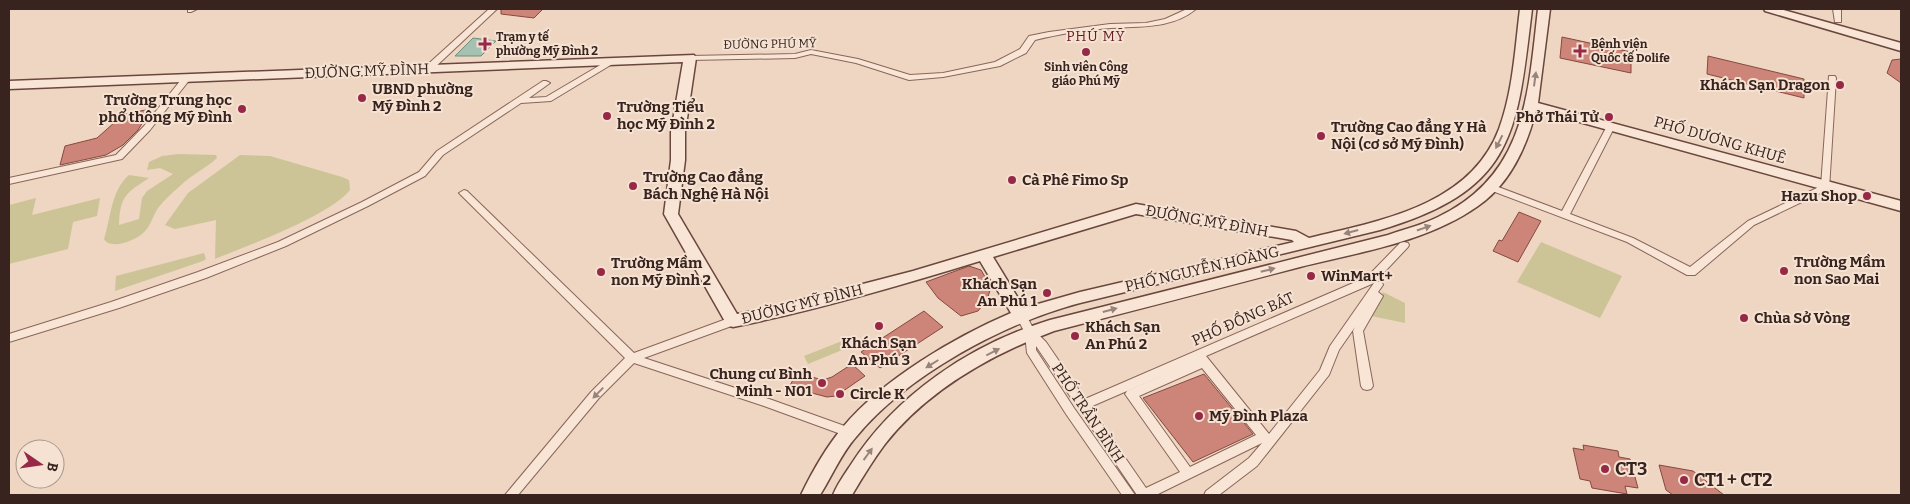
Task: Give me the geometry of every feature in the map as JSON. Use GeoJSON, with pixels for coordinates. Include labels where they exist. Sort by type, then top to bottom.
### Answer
{"type":"FeatureCollection","features":[{"type":"Feature","properties":{"kind":"main road","name":"PHỐ NGUYỄN HOÀNG"},"geometry":{"type":"LineString","coordinates":[[810,495],[849,432],[893,391],[919,372],[975,337],[1041,308],[1102,291],[1306,244],[1396,220],[1420,212],[1443,200],[1476,176],[1489,160],[1505,129],[1520,55],[1526,9]]}},
{"type":"Feature","properties":{"kind":"main road","name":"PHỐ NGUYỄN HOÀNG"},"geometry":{"type":"LineString","coordinates":[[842,495],[874,446],[907,410],[948,378],[1030,333],[1391,239],[1446,219],[1475,200],[1490,187],[1518,150],[1526,131],[1544,9]]}},
{"type":"Feature","properties":{"kind":"main road"},"geometry":{"type":"LineString","coordinates":[[1769,9],[1901,47]]}},
{"type":"Feature","properties":{"kind":"main road"},"geometry":{"type":"LineString","coordinates":[[1800,9],[1838,14],[1901,38]]}},
{"type":"Feature","properties":{"kind":"main road"},"geometry":{"type":"LineString","coordinates":[[1520,55],[1538,59]]}},
{"type":"Feature","properties":{"kind":"main road","name":"ĐƯỜNG MỸ ĐÌNH"},"geometry":{"type":"LineString","coordinates":[[9,85],[429,68],[610,63],[690,58],[678,132],[678,160],[671,214],[733,321],[778,312],[984,255],[1136,209],[1296,236],[1306,244]]}},
{"type":"Feature","properties":{"kind":"main road","name":"PHỐ DƯƠNG KHUÊ"},"geometry":{"type":"LineString","coordinates":[[1531,105],[1901,206]]}},
{"type":"Feature","properties":{"kind":"main road","name":"PHỐ TRẦN BÌNH"},"geometry":{"type":"LineString","coordinates":[[984,255],[1021,316]]}},
{"type":"Feature","properties":{"kind":"street"},"geometry":{"type":"LineString","coordinates":[[429,68],[493,9]]}},
{"type":"Feature","properties":{"kind":"street","name":"ĐƯỜNG PHÚ MỸ"},"geometry":{"type":"LineString","coordinates":[[690,58],[795,56],[811,52],[858,60],[910,78],[943,75],[997,64],[1023,51],[1032,38],[1110,26],[1146,25],[1167,21],[1192,9]]}},
{"type":"Feature","properties":{"kind":"street"},"geometry":{"type":"LineString","coordinates":[[521,101],[548,99],[610,63]]}},
{"type":"Feature","properties":{"kind":"street"},"geometry":{"type":"LineString","coordinates":[[9,181],[119,158],[147,128],[187,78]]}},
{"type":"Feature","properties":{"kind":"street"},"geometry":{"type":"LineString","coordinates":[[1490,187],[1636,243],[1691,272],[1751,223],[1826,186],[1832,78]]}},
{"type":"Feature","properties":{"kind":"street"},"geometry":{"type":"LineString","coordinates":[[9,338],[131,300],[282,244],[422,174],[440,153],[546,83]]}},
{"type":"Feature","properties":{"kind":"street"},"geometry":{"type":"LineString","coordinates":[[1565,215],[1611,126]]}},
{"type":"Feature","properties":{"kind":"street"},"geometry":{"type":"LineString","coordinates":[[464,193],[632,358],[768,402],[849,432]]}},
{"type":"Feature","properties":{"kind":"street","name":"PHỐ ĐỒNG BÁT"},"geometry":{"type":"LineString","coordinates":[[1083,405],[1202,358],[1370,280],[1404,245]]}},
{"type":"Feature","properties":{"kind":"street"},"geometry":{"type":"LineString","coordinates":[[1210,495],[1253,462],[1325,372],[1334,348],[1380,286],[1358,331],[1367,386]]}},
{"type":"Feature","properties":{"kind":"street","name":"PHỐ TRẦN BÌNH"},"geometry":{"type":"LineString","coordinates":[[1021,316],[1030,333],[1042,345],[1144,495]]}},
{"type":"Feature","properties":{"kind":"street"},"geometry":{"type":"LineString","coordinates":[[511,495],[595,396],[632,358],[733,321]]}},
{"type":"Feature","properties":{"kind":"street","name":"PHỐ TRẦN BÌNH"},"geometry":{"type":"LineString","coordinates":[[1030,333],[1030,350],[1129,495]]}},
{"type":"Feature","properties":{"kind":"street"},"geometry":{"type":"LineString","coordinates":[[1144,495],[1188,474],[1264,436],[1202,358],[1131,394],[1188,474]]}},
{"type":"Feature","properties":{"kind":"shaded area"},"geometry":{"type":"Polygon","coordinates":[[[473,38],[496,41],[481,56],[455,56],[473,38]]]}},
{"type":"Feature","properties":{"kind":"shaded area"},"geometry":{"type":"Polygon","coordinates":[[[178,154],[216,155],[217,158],[184,182],[165,199],[142,234],[122,243],[111,244],[107,242],[104,239],[112,205],[118,188],[123,181],[129,175],[149,178],[126,196],[121,208],[119,225],[139,219],[142,198],[147,191],[173,174],[160,168],[147,170],[149,162],[162,156],[178,154]]]}},
{"type":"Feature","properties":{"kind":"shaded area"},"geometry":{"type":"Polygon","coordinates":[[[240,155],[270,156],[342,177],[349,180],[350,190],[340,200],[307,220],[215,259],[216,220],[175,229],[165,225],[188,193],[240,155]]]}},
{"type":"Feature","properties":{"kind":"shaded area"},"geometry":{"type":"Polygon","coordinates":[[[36,198],[32,215],[100,198],[97,216],[73,222],[68,249],[9,264],[9,205],[36,198]]]}},
{"type":"Feature","properties":{"kind":"shaded area"},"geometry":{"type":"Polygon","coordinates":[[[1541,242],[1622,276],[1600,318],[1517,282],[1541,242]]]}},
{"type":"Feature","properties":{"kind":"shaded area"},"geometry":{"type":"Polygon","coordinates":[[[204,253],[206,259],[203,261],[115,291],[116,276],[204,253]]]}},
{"type":"Feature","properties":{"kind":"shaded area"},"geometry":{"type":"Polygon","coordinates":[[[1383,292],[1405,303],[1405,323],[1371,316],[1383,292]]]}},
{"type":"Feature","properties":{"kind":"shaded area"},"geometry":{"type":"Polygon","coordinates":[[[842,341],[847,348],[808,364],[804,356],[842,341]]]}},
{"type":"Feature","properties":{"kind":"building"},"geometry":{"type":"Polygon","coordinates":[[[501,9],[543,9],[534,18],[501,14],[501,9]]]}},
{"type":"Feature","properties":{"kind":"building"},"geometry":{"type":"Polygon","coordinates":[[[1562,37],[1631,52],[1631,73],[1560,58],[1562,37]]]}},
{"type":"Feature","properties":{"kind":"building"},"geometry":{"type":"Polygon","coordinates":[[[1708,56],[1804,79],[1804,98],[1707,74],[1708,56]]]}},
{"type":"Feature","properties":{"kind":"building"},"geometry":{"type":"Polygon","coordinates":[[[1901,59],[1901,83],[1887,73],[1892,60],[1901,59]]]}},
{"type":"Feature","properties":{"kind":"building"},"geometry":{"type":"Polygon","coordinates":[[[151,109],[138,130],[123,145],[106,155],[60,165],[65,146],[97,138],[124,114],[151,109]]]}},
{"type":"Feature","properties":{"kind":"building"},"geometry":{"type":"Polygon","coordinates":[[[1519,212],[1541,221],[1518,262],[1493,251],[1499,240],[1502,241],[1519,212]]]}},
{"type":"Feature","properties":{"kind":"building"},"geometry":{"type":"Polygon","coordinates":[[[969,266],[981,270],[991,287],[987,300],[978,311],[961,316],[938,298],[926,282],[969,266]]]}},
{"type":"Feature","properties":{"kind":"building"},"geometry":{"type":"Polygon","coordinates":[[[924,311],[943,327],[880,368],[861,352],[924,311]]]}},
{"type":"Feature","properties":{"kind":"building","name":"Chung cư Bình Minh - N01"},"geometry":{"type":"Polygon","coordinates":[[[852,364],[865,376],[836,396],[827,397],[789,387],[797,373],[823,380],[832,377],[852,364]]]}},
{"type":"Feature","properties":{"kind":"building","name":"Mỹ Đình Plaza"},"geometry":{"type":"Polygon","coordinates":[[[1204,374],[1253,434],[1193,462],[1143,398],[1204,374]]]}},
{"type":"Feature","properties":{"kind":"building","name":"CT3"},"geometry":{"type":"Polygon","coordinates":[[[1583,445],[1618,451],[1619,457],[1630,459],[1638,488],[1625,486],[1627,494],[1592,488],[1590,481],[1580,479],[1573,448],[1584,450],[1583,445]]]}},
{"type":"Feature","properties":{"kind":"building","name":"CT1 + CT2"},"geometry":{"type":"Polygon","coordinates":[[[1659,465],[1693,471],[1724,495],[1673,495],[1666,490],[1659,465]]]}},
{"type":"Feature","properties":{"kind":"place","name":"Trạm y tế phường Mỹ Đình 2"},"geometry":{"type":"Point","coordinates":[485,44]}},
{"type":"Feature","properties":{"kind":"place","name":"Bệnh viện Quốc tế Dolife"},"geometry":{"type":"Point","coordinates":[1580,51]}},
{"type":"Feature","properties":{"kind":"place","name":"Sinh viên Công giáo Phú Mỹ"},"geometry":{"type":"Point","coordinates":[1086,52]}},
{"type":"Feature","properties":{"kind":"place","name":"Khách Sạn Dragon"},"geometry":{"type":"Point","coordinates":[1840,85]}},
{"type":"Feature","properties":{"kind":"place","name":"UBND phường Mỹ Đình 2"},"geometry":{"type":"Point","coordinates":[362,98]}},
{"type":"Feature","properties":{"kind":"place","name":"Trường Trung học phổ thông Mỹ Đình"},"geometry":{"type":"Point","coordinates":[242,109]}},
{"type":"Feature","properties":{"kind":"place","name":"Trường Tiểu học Mỹ Đình 2"},"geometry":{"type":"Point","coordinates":[607,116]}},
{"type":"Feature","properties":{"kind":"place","name":"Phở Thái Tử"},"geometry":{"type":"Point","coordinates":[1609,117]}},
{"type":"Feature","properties":{"kind":"place","name":"Trường Cao đẳng Y Hà Nội (cơ sở Mỹ Đình)"},"geometry":{"type":"Point","coordinates":[1321,136]}},
{"type":"Feature","properties":{"kind":"place","name":"Cà Phê Fimo Sp"},"geometry":{"type":"Point","coordinates":[1012,180]}},
{"type":"Feature","properties":{"kind":"place","name":"Trường Cao đẳng Bách Nghệ Hà Nội"},"geometry":{"type":"Point","coordinates":[633,186]}},
{"type":"Feature","properties":{"kind":"place","name":"Hazu Shop"},"geometry":{"type":"Point","coordinates":[1867,196]}},
{"type":"Feature","properties":{"kind":"place","name":"Trường Mầm non Sao Mai"},"geometry":{"type":"Point","coordinates":[1784,271]}},
{"type":"Feature","properties":{"kind":"place","name":"Trường Mầm non Mỹ Đình 2"},"geometry":{"type":"Point","coordinates":[601,272]}},
{"type":"Feature","properties":{"kind":"place","name":"WinMart+"},"geometry":{"type":"Point","coordinates":[1311,276]}},
{"type":"Feature","properties":{"kind":"place","name":"Khách Sạn An Phú 1"},"geometry":{"type":"Point","coordinates":[1047,293]}},
{"type":"Feature","properties":{"kind":"place","name":"Chùa Sở Vòng"},"geometry":{"type":"Point","coordinates":[1744,318]}},
{"type":"Feature","properties":{"kind":"place","name":"Khách Sạn An Phú 3"},"geometry":{"type":"Point","coordinates":[879,326]}},
{"type":"Feature","properties":{"kind":"place","name":"Khách Sạn An Phú 2"},"geometry":{"type":"Point","coordinates":[1075,336]}},
{"type":"Feature","properties":{"kind":"place","name":"Chung cư Bình Minh - N01"},"geometry":{"type":"Point","coordinates":[822,383]}},
{"type":"Feature","properties":{"kind":"place","name":"Circle K"},"geometry":{"type":"Point","coordinates":[840,394]}},
{"type":"Feature","properties":{"kind":"place","name":"Mỹ Đình Plaza"},"geometry":{"type":"Point","coordinates":[1199,416]}},
{"type":"Feature","properties":{"kind":"place","name":"CT3"},"geometry":{"type":"Point","coordinates":[1605,469]}},
{"type":"Feature","properties":{"kind":"place","name":"CT1 + CT2"},"geometry":{"type":"Point","coordinates":[1684,480]}},
{"type":"Feature","properties":{"kind":"district","name":"PHÚ MỸ"},"geometry":{"type":"Point","coordinates":[1096,36]}}]}
